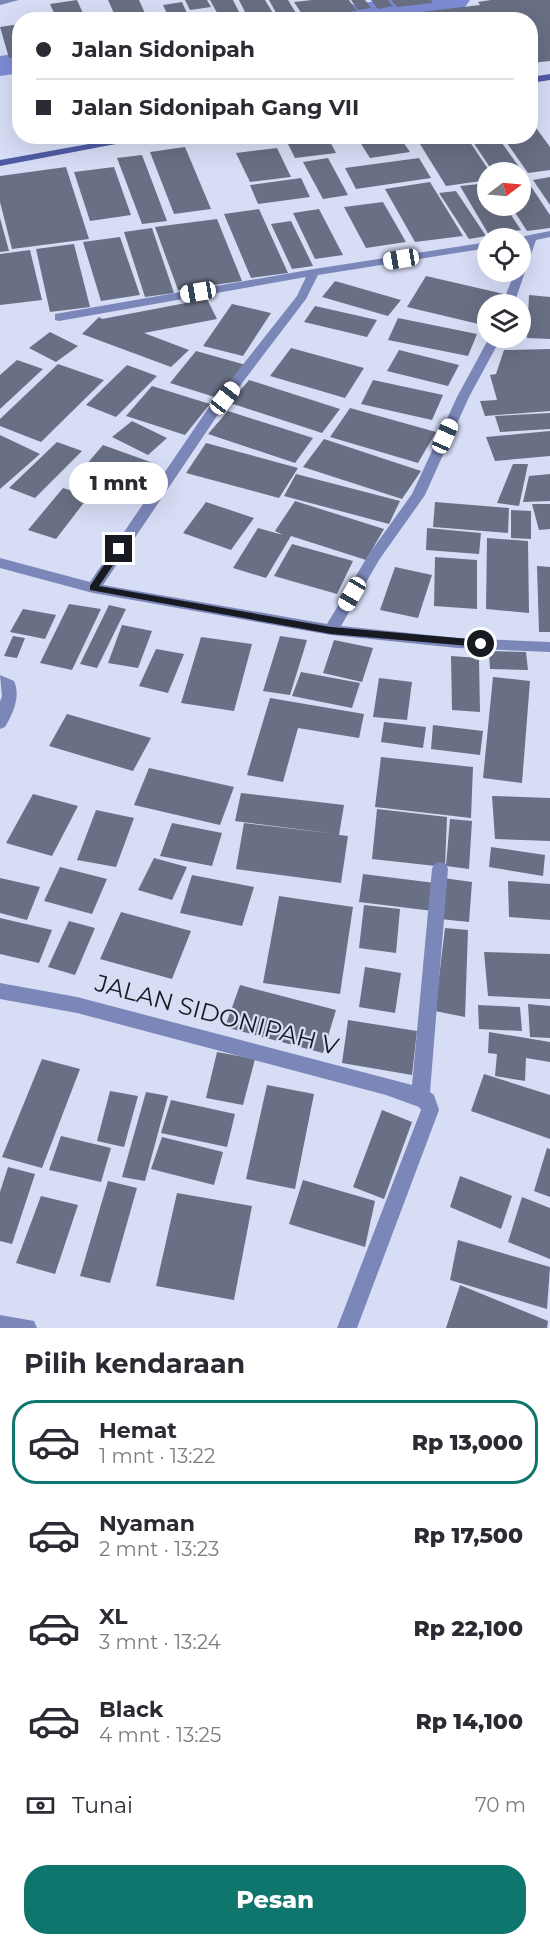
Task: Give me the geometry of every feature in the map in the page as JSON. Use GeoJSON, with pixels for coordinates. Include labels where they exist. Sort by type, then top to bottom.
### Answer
{"type":"FeatureCollection","features":[{"type":"Feature","properties":{"kind":"street"},"geometry":{"type":"LineString","coordinates":[[0,2],[14,0]]}},
{"type":"Feature","properties":{"kind":"street"},"geometry":{"type":"LineString","coordinates":[[0,162],[106,144]]}},
{"type":"Feature","properties":{"kind":"street"},"geometry":{"type":"LineString","coordinates":[[531,238],[550,234]]}},
{"type":"Feature","properties":{"kind":"street"},"geometry":{"type":"LineString","coordinates":[[59,317],[314,272],[477,247]]}},
{"type":"Feature","properties":{"kind":"street"},"geometry":{"type":"LineString","coordinates":[[93,588],[212,413],[302,297],[314,272]]}},
{"type":"Feature","properties":{"kind":"street"},"geometry":{"type":"LineString","coordinates":[[331,630],[374,557],[418,495],[463,397],[490,348]]}},
{"type":"Feature","properties":{"kind":"street"},"geometry":{"type":"LineString","coordinates":[[0,563],[93,588],[331,630],[458,643],[550,647]]}},
{"type":"Feature","properties":{"kind":"street"},"geometry":{"type":"LineString","coordinates":[[0,723],[10,696],[4,683]]}},
{"type":"Feature","properties":{"kind":"street"},"geometry":{"type":"LineString","coordinates":[[347,1328],[430,1110],[427,1101],[420,1096],[440,869]]}},
{"type":"Feature","properties":{"kind":"street","name":"JALAN SIDONIPAH V"},"geometry":{"type":"LineString","coordinates":[[0,991],[77,1005],[420,1096]]}},
{"type":"Feature","properties":{"kind":"street"},"geometry":{"type":"LineString","coordinates":[[0,1325],[27,1328]]}},
{"type":"Feature","properties":{"kind":"building"},"geometry":{"type":"Polygon","coordinates":[[[77,0],[82,12],[54,12],[50,4],[77,0]]]}},
{"type":"Feature","properties":{"kind":"building"},"geometry":{"type":"Polygon","coordinates":[[[108,0],[139,0],[144,12],[113,12],[108,0]]]}},
{"type":"Feature","properties":{"kind":"building"},"geometry":{"type":"Polygon","coordinates":[[[185,0],[207,0],[211,7],[190,10],[185,0]]]}},
{"type":"Feature","properties":{"kind":"building"},"geometry":{"type":"Polygon","coordinates":[[[210,0],[233,0],[239,12],[217,12],[210,0]]]}},
{"type":"Feature","properties":{"kind":"building"},"geometry":{"type":"Polygon","coordinates":[[[239,0],[265,0],[272,12],[245,12],[239,0]]]}},
{"type":"Feature","properties":{"kind":"building"},"geometry":{"type":"Polygon","coordinates":[[[269,0],[288,0],[295,12],[276,12],[269,0]]]}},
{"type":"Feature","properties":{"kind":"building"},"geometry":{"type":"Polygon","coordinates":[[[349,0],[357,11],[301,12],[294,2],[349,0]]]}},
{"type":"Feature","properties":{"kind":"building"},"geometry":{"type":"Polygon","coordinates":[[[351,0],[365,0],[371,8],[358,10],[351,0]]]}},
{"type":"Feature","properties":{"kind":"building"},"geometry":{"type":"Polygon","coordinates":[[[371,0],[388,0],[393,6],[378,9],[371,0]]]}},
{"type":"Feature","properties":{"kind":"building"},"geometry":{"type":"Polygon","coordinates":[[[391,0],[431,0],[433,3],[397,7],[391,0]]]}},
{"type":"Feature","properties":{"kind":"building"},"geometry":{"type":"Polygon","coordinates":[[[550,0],[550,61],[538,62],[538,12],[421,12],[480,5],[478,2],[550,0]]]}},
{"type":"Feature","properties":{"kind":"building"},"geometry":{"type":"Polygon","coordinates":[[[182,2],[186,12],[166,12],[163,5],[182,2]]]}},
{"type":"Feature","properties":{"kind":"building"},"geometry":{"type":"Polygon","coordinates":[[[12,25],[12,58],[9,58],[0,27],[12,25]]]}},
{"type":"Feature","properties":{"kind":"building"},"geometry":{"type":"Polygon","coordinates":[[[538,131],[550,147],[550,170],[531,173],[531,162],[520,162],[508,144],[538,144],[538,131]]]}},
{"type":"Feature","properties":{"kind":"building"},"geometry":{"type":"Polygon","coordinates":[[[288,144],[331,144],[336,153],[295,158],[288,144]]]}},
{"type":"Feature","properties":{"kind":"building"},"geometry":{"type":"Polygon","coordinates":[[[361,144],[404,144],[410,152],[370,158],[361,144]]]}},
{"type":"Feature","properties":{"kind":"building"},"geometry":{"type":"Polygon","coordinates":[[[420,144],[471,144],[483,162],[477,162],[477,182],[446,186],[420,144]]]}},
{"type":"Feature","properties":{"kind":"building"},"geometry":{"type":"Polygon","coordinates":[[[474,144],[503,144],[516,162],[486,162],[474,144]]]}},
{"type":"Feature","properties":{"kind":"building"},"geometry":{"type":"Polygon","coordinates":[[[185,147],[211,209],[174,214],[150,152],[185,147]]]}},
{"type":"Feature","properties":{"kind":"building"},"geometry":{"type":"Polygon","coordinates":[[[277,148],[291,177],[250,182],[236,153],[277,148]]]}},
{"type":"Feature","properties":{"kind":"building"},"geometry":{"type":"Polygon","coordinates":[[[142,155],[167,221],[142,224],[117,158],[142,155]]]}},
{"type":"Feature","properties":{"kind":"building"},"geometry":{"type":"Polygon","coordinates":[[[328,158],[348,195],[323,199],[303,162],[328,158]]]}},
{"type":"Feature","properties":{"kind":"building"},"geometry":{"type":"Polygon","coordinates":[[[419,158],[431,178],[356,189],[345,168],[419,158]]]}},
{"type":"Feature","properties":{"kind":"building"},"geometry":{"type":"Polygon","coordinates":[[[66,167],[89,239],[12,249],[0,202],[0,176],[66,167]]]}},
{"type":"Feature","properties":{"kind":"building"},"geometry":{"type":"Polygon","coordinates":[[[114,167],[131,215],[90,221],[74,172],[114,167]]]}},
{"type":"Feature","properties":{"kind":"building"},"geometry":{"type":"Polygon","coordinates":[[[550,177],[550,205],[533,180],[550,177]]]}},
{"type":"Feature","properties":{"kind":"building"},"geometry":{"type":"Polygon","coordinates":[[[301,178],[310,197],[258,204],[250,185],[301,178]]]}},
{"type":"Feature","properties":{"kind":"building"},"geometry":{"type":"Polygon","coordinates":[[[430,182],[463,236],[415,242],[385,189],[430,182]]]}},
{"type":"Feature","properties":{"kind":"building"},"geometry":{"type":"Polygon","coordinates":[[[477,184],[477,215],[460,186],[477,184]]]}},
{"type":"Feature","properties":{"kind":"building"},"geometry":{"type":"Polygon","coordinates":[[[531,186],[550,215],[550,228],[531,230],[531,228],[525,228],[517,216],[531,216],[531,186]]]}},
{"type":"Feature","properties":{"kind":"building"},"geometry":{"type":"Polygon","coordinates":[[[456,191],[481,228],[477,228],[477,238],[469,239],[439,193],[456,191]]]}},
{"type":"Feature","properties":{"kind":"building"},"geometry":{"type":"Polygon","coordinates":[[[383,202],[406,242],[366,248],[344,207],[383,202]]]}},
{"type":"Feature","properties":{"kind":"building"},"geometry":{"type":"Polygon","coordinates":[[[259,209],[288,273],[251,278],[224,214],[259,209]]]}},
{"type":"Feature","properties":{"kind":"building"},"geometry":{"type":"Polygon","coordinates":[[[319,209],[343,255],[315,259],[293,213],[319,209]]]}},
{"type":"Feature","properties":{"kind":"building"},"geometry":{"type":"Polygon","coordinates":[[[478,216],[512,216],[520,228],[485,228],[478,216]]]}},
{"type":"Feature","properties":{"kind":"building"},"geometry":{"type":"Polygon","coordinates":[[[0,218],[9,251],[0,252],[0,218]]]}},
{"type":"Feature","properties":{"kind":"building"},"geometry":{"type":"Polygon","coordinates":[[[217,219],[242,281],[178,290],[155,227],[217,219]]]}},
{"type":"Feature","properties":{"kind":"building"},"geometry":{"type":"Polygon","coordinates":[[[291,221],[313,266],[292,269],[271,224],[291,221]]]}},
{"type":"Feature","properties":{"kind":"building"},"geometry":{"type":"Polygon","coordinates":[[[152,228],[174,293],[145,297],[124,232],[152,228]]]}},
{"type":"Feature","properties":{"kind":"building"},"geometry":{"type":"Polygon","coordinates":[[[120,237],[140,295],[101,301],[83,242],[120,237]]]}},
{"type":"Feature","properties":{"kind":"building"},"geometry":{"type":"Polygon","coordinates":[[[74,244],[90,307],[50,312],[36,249],[74,244]]]}},
{"type":"Feature","properties":{"kind":"building"},"geometry":{"type":"Polygon","coordinates":[[[30,250],[42,300],[0,305],[0,254],[30,250]]]}},
{"type":"Feature","properties":{"kind":"building"},"geometry":{"type":"Polygon","coordinates":[[[426,276],[504,294],[477,294],[477,324],[407,307],[426,276]]]}},
{"type":"Feature","properties":{"kind":"building"},"geometry":{"type":"Polygon","coordinates":[[[335,281],[401,300],[388,316],[322,297],[335,281]]]}},
{"type":"Feature","properties":{"kind":"building"},"geometry":{"type":"Polygon","coordinates":[[[531,295],[550,297],[550,339],[531,338],[531,295]]]}},
{"type":"Feature","properties":{"kind":"building"},"geometry":{"type":"Polygon","coordinates":[[[207,299],[217,319],[144,333],[189,350],[171,367],[82,334],[99,317],[102,319],[207,299]]]}},
{"type":"Feature","properties":{"kind":"building"},"geometry":{"type":"Polygon","coordinates":[[[232,304],[271,313],[243,356],[203,346],[232,304]]]}},
{"type":"Feature","properties":{"kind":"building"},"geometry":{"type":"Polygon","coordinates":[[[315,306],[377,320],[367,337],[304,322],[315,306]]]}},
{"type":"Feature","properties":{"kind":"building"},"geometry":{"type":"Polygon","coordinates":[[[398,318],[477,334],[468,356],[388,340],[398,318]]]}},
{"type":"Feature","properties":{"kind":"building"},"geometry":{"type":"Polygon","coordinates":[[[50,332],[78,346],[56,362],[29,348],[50,332]]]}},
{"type":"Feature","properties":{"kind":"building"},"geometry":{"type":"Polygon","coordinates":[[[291,348],[364,368],[345,398],[270,376],[291,348]]]}},
{"type":"Feature","properties":{"kind":"building"},"geometry":{"type":"Polygon","coordinates":[[[550,349],[550,411],[485,416],[480,401],[497,400],[490,375],[496,374],[504,350],[550,349]]]}},
{"type":"Feature","properties":{"kind":"building"},"geometry":{"type":"Polygon","coordinates":[[[399,350],[459,365],[448,386],[387,371],[399,350]]]}},
{"type":"Feature","properties":{"kind":"building"},"geometry":{"type":"Polygon","coordinates":[[[196,351],[246,365],[221,399],[170,383],[196,351]]]}},
{"type":"Feature","properties":{"kind":"building"},"geometry":{"type":"Polygon","coordinates":[[[17,360],[43,369],[0,409],[0,375],[17,360]]]}},
{"type":"Feature","properties":{"kind":"building"},"geometry":{"type":"Polygon","coordinates":[[[58,364],[104,380],[41,442],[0,426],[0,419],[58,364]]]}},
{"type":"Feature","properties":{"kind":"building"},"geometry":{"type":"Polygon","coordinates":[[[127,365],[157,376],[116,417],[86,405],[127,365]]]}},
{"type":"Feature","properties":{"kind":"building"},"geometry":{"type":"Polygon","coordinates":[[[249,380],[340,409],[322,433],[230,403],[249,380]]]}},
{"type":"Feature","properties":{"kind":"building"},"geometry":{"type":"Polygon","coordinates":[[[373,380],[443,395],[432,420],[361,404],[373,380]]]}},
{"type":"Feature","properties":{"kind":"building"},"geometry":{"type":"Polygon","coordinates":[[[152,386],[210,404],[185,435],[126,416],[152,386]]]}},
{"type":"Feature","properties":{"kind":"building"},"geometry":{"type":"Polygon","coordinates":[[[350,408],[436,432],[418,463],[330,437],[350,408]]]}},
{"type":"Feature","properties":{"kind":"building"},"geometry":{"type":"Polygon","coordinates":[[[228,411],[313,438],[295,463],[208,434],[228,411]]]}},
{"type":"Feature","properties":{"kind":"building"},"geometry":{"type":"Polygon","coordinates":[[[550,413],[550,429],[500,432],[495,416],[550,413]]]}},
{"type":"Feature","properties":{"kind":"building"},"geometry":{"type":"Polygon","coordinates":[[[132,421],[167,438],[148,455],[112,437],[132,421]]]}},
{"type":"Feature","properties":{"kind":"building"},"geometry":{"type":"Polygon","coordinates":[[[550,431],[550,456],[495,461],[486,437],[550,431]]]}},
{"type":"Feature","properties":{"kind":"building"},"geometry":{"type":"Polygon","coordinates":[[[0,435],[40,454],[0,489],[0,435]]]}},
{"type":"Feature","properties":{"kind":"building"},"geometry":{"type":"Polygon","coordinates":[[[324,439],[421,471],[402,499],[303,467],[324,439]]]}},
{"type":"Feature","properties":{"kind":"building"},"geometry":{"type":"Polygon","coordinates":[[[57,442],[82,451],[35,498],[9,488],[57,442]]]}},
{"type":"Feature","properties":{"kind":"building"},"geometry":{"type":"Polygon","coordinates":[[[206,443],[298,468],[279,498],[186,473],[206,443]]]}},
{"type":"Feature","properties":{"kind":"building"},"geometry":{"type":"Polygon","coordinates":[[[103,445],[156,464],[138,484],[86,465],[103,445]]]}},
{"type":"Feature","properties":{"kind":"building"},"geometry":{"type":"Polygon","coordinates":[[[513,464],[528,464],[519,506],[497,503],[513,464]]]}},
{"type":"Feature","properties":{"kind":"building"},"geometry":{"type":"Polygon","coordinates":[[[296,474],[400,501],[389,524],[284,496],[296,474]]]}},
{"type":"Feature","properties":{"kind":"building"},"geometry":{"type":"Polygon","coordinates":[[[550,474],[550,501],[523,502],[529,476],[550,474]]]}},
{"type":"Feature","properties":{"kind":"building"},"geometry":{"type":"Polygon","coordinates":[[[63,488],[89,496],[56,539],[28,530],[63,488]]]}},
{"type":"Feature","properties":{"kind":"building"},"geometry":{"type":"Polygon","coordinates":[[[295,501],[384,529],[366,560],[291,536],[266,578],[233,568],[258,528],[283,535],[275,531],[295,501]]]}},
{"type":"Feature","properties":{"kind":"building"},"geometry":{"type":"Polygon","coordinates":[[[206,502],[254,518],[231,550],[183,533],[206,502]]]}},
{"type":"Feature","properties":{"kind":"building"},"geometry":{"type":"Polygon","coordinates":[[[435,502],[509,508],[508,533],[433,527],[435,502]]]}},
{"type":"Feature","properties":{"kind":"building"},"geometry":{"type":"Polygon","coordinates":[[[532,504],[550,504],[550,529],[539,530],[532,504]]]}},
{"type":"Feature","properties":{"kind":"building"},"geometry":{"type":"Polygon","coordinates":[[[511,510],[531,511],[531,539],[511,538],[511,510]]]}},
{"type":"Feature","properties":{"kind":"building"},"geometry":{"type":"Polygon","coordinates":[[[427,528],[481,533],[479,554],[426,550],[427,528]]]}},
{"type":"Feature","properties":{"kind":"building"},"geometry":{"type":"Polygon","coordinates":[[[487,538],[528,541],[529,613],[486,609],[487,538]]]}},
{"type":"Feature","properties":{"kind":"building"},"geometry":{"type":"Polygon","coordinates":[[[292,544],[353,561],[337,594],[274,576],[292,544]]]}},
{"type":"Feature","properties":{"kind":"building"},"geometry":{"type":"Polygon","coordinates":[[[435,557],[477,560],[477,609],[434,606],[435,557]]]}},
{"type":"Feature","properties":{"kind":"building"},"geometry":{"type":"Polygon","coordinates":[[[537,566],[550,567],[550,632],[539,632],[537,566]]]}},
{"type":"Feature","properties":{"kind":"building"},"geometry":{"type":"Polygon","coordinates":[[[395,567],[432,575],[418,618],[380,610],[395,567]]]}},
{"type":"Feature","properties":{"kind":"building"},"geometry":{"type":"Polygon","coordinates":[[[69,604],[101,609],[72,670],[40,663],[69,604]]]}},
{"type":"Feature","properties":{"kind":"building"},"geometry":{"type":"Polygon","coordinates":[[[109,605],[126,609],[97,668],[80,664],[109,605]]]}},
{"type":"Feature","properties":{"kind":"building"},"geometry":{"type":"Polygon","coordinates":[[[23,609],[56,615],[45,639],[10,632],[23,609]]]}},
{"type":"Feature","properties":{"kind":"building"},"geometry":{"type":"Polygon","coordinates":[[[122,625],[152,631],[138,668],[108,663],[122,625]]]}},
{"type":"Feature","properties":{"kind":"building"},"geometry":{"type":"Polygon","coordinates":[[[13,636],[25,638],[17,658],[4,656],[13,636]]]}},
{"type":"Feature","properties":{"kind":"building"},"geometry":{"type":"Polygon","coordinates":[[[280,636],[307,640],[290,695],[263,691],[280,636]]]}},
{"type":"Feature","properties":{"kind":"building"},"geometry":{"type":"Polygon","coordinates":[[[201,637],[252,644],[234,711],[181,703],[201,637]]]}},
{"type":"Feature","properties":{"kind":"building"},"geometry":{"type":"Polygon","coordinates":[[[334,640],[373,648],[362,682],[323,673],[334,640]]]}},
{"type":"Feature","properties":{"kind":"building"},"geometry":{"type":"Polygon","coordinates":[[[156,649],[184,654],[168,693],[139,686],[156,649]]]}},
{"type":"Feature","properties":{"kind":"building"},"geometry":{"type":"Polygon","coordinates":[[[489,651],[526,652],[528,670],[490,669],[489,651]]]}},
{"type":"Feature","properties":{"kind":"building"},"geometry":{"type":"Polygon","coordinates":[[[451,656],[479,658],[480,712],[452,710],[451,656]]]}},
{"type":"Feature","properties":{"kind":"building"},"geometry":{"type":"Polygon","coordinates":[[[301,672],[360,683],[352,708],[292,696],[301,672]]]}},
{"type":"Feature","properties":{"kind":"building"},"geometry":{"type":"Polygon","coordinates":[[[493,677],[530,681],[522,783],[483,778],[493,677]]]}},
{"type":"Feature","properties":{"kind":"building"},"geometry":{"type":"Polygon","coordinates":[[[379,678],[412,682],[407,720],[373,717],[379,678]]]}},
{"type":"Feature","properties":{"kind":"building"},"geometry":{"type":"Polygon","coordinates":[[[270,698],[364,714],[359,738],[298,728],[283,782],[247,775],[270,698]]]}},
{"type":"Feature","properties":{"kind":"building"},"geometry":{"type":"Polygon","coordinates":[[[67,714],[151,738],[133,771],[49,746],[67,714]]]}},
{"type":"Feature","properties":{"kind":"building"},"geometry":{"type":"Polygon","coordinates":[[[384,722],[426,727],[423,748],[381,742],[384,722]]]}},
{"type":"Feature","properties":{"kind":"building"},"geometry":{"type":"Polygon","coordinates":[[[433,725],[483,731],[480,755],[431,749],[433,725]]]}},
{"type":"Feature","properties":{"kind":"building"},"geometry":{"type":"Polygon","coordinates":[[[381,757],[473,767],[471,818],[375,807],[381,757]]]}},
{"type":"Feature","properties":{"kind":"building"},"geometry":{"type":"Polygon","coordinates":[[[149,768],[234,787],[220,825],[134,805],[149,768]]]}},
{"type":"Feature","properties":{"kind":"building"},"geometry":{"type":"Polygon","coordinates":[[[241,793],[344,805],[339,835],[348,836],[341,883],[236,869],[244,823],[337,834],[235,821],[241,793]]]}},
{"type":"Feature","properties":{"kind":"building"},"geometry":{"type":"Polygon","coordinates":[[[33,794],[78,806],[52,856],[6,843],[33,794]]]}},
{"type":"Feature","properties":{"kind":"building"},"geometry":{"type":"Polygon","coordinates":[[[492,796],[550,798],[550,841],[495,839],[492,796]]]}},
{"type":"Feature","properties":{"kind":"building"},"geometry":{"type":"Polygon","coordinates":[[[377,809],[447,817],[445,867],[372,859],[377,809]]]}},
{"type":"Feature","properties":{"kind":"building"},"geometry":{"type":"Polygon","coordinates":[[[96,810],[134,818],[116,867],[77,860],[96,810]]]}},
{"type":"Feature","properties":{"kind":"building"},"geometry":{"type":"Polygon","coordinates":[[[450,819],[472,821],[469,869],[446,866],[450,819]]]}},
{"type":"Feature","properties":{"kind":"building"},"geometry":{"type":"Polygon","coordinates":[[[172,823],[222,833],[212,866],[160,856],[172,823]]]}},
{"type":"Feature","properties":{"kind":"building"},"geometry":{"type":"Polygon","coordinates":[[[491,847],[545,855],[543,876],[489,867],[491,847]]]}},
{"type":"Feature","properties":{"kind":"building"},"geometry":{"type":"Polygon","coordinates":[[[154,858],[187,867],[172,900],[138,890],[154,858]]]}},
{"type":"Feature","properties":{"kind":"building"},"geometry":{"type":"Polygon","coordinates":[[[60,867],[107,879],[92,914],[44,901],[60,867]]]}},
{"type":"Feature","properties":{"kind":"building"},"geometry":{"type":"Polygon","coordinates":[[[363,874],[435,883],[433,911],[359,902],[363,874]]]}},
{"type":"Feature","properties":{"kind":"building"},"geometry":{"type":"Polygon","coordinates":[[[192,875],[254,887],[242,926],[180,913],[192,875]]]}},
{"type":"Feature","properties":{"kind":"building"},"geometry":{"type":"Polygon","coordinates":[[[0,878],[40,887],[27,920],[0,913],[0,878]]]}},
{"type":"Feature","properties":{"kind":"building"},"geometry":{"type":"Polygon","coordinates":[[[443,878],[472,882],[469,922],[440,919],[443,878]]]}},
{"type":"Feature","properties":{"kind":"building"},"geometry":{"type":"Polygon","coordinates":[[[508,881],[550,884],[550,920],[509,917],[508,881]]]}},
{"type":"Feature","properties":{"kind":"building"},"geometry":{"type":"Polygon","coordinates":[[[279,896],[353,907],[340,994],[263,983],[279,896]]]}},
{"type":"Feature","properties":{"kind":"building"},"geometry":{"type":"Polygon","coordinates":[[[364,905],[400,909],[396,953],[359,948],[364,905]]]}},
{"type":"Feature","properties":{"kind":"building"},"geometry":{"type":"Polygon","coordinates":[[[121,912],[191,931],[172,979],[100,959],[121,912]]]}},
{"type":"Feature","properties":{"kind":"building"},"geometry":{"type":"Polygon","coordinates":[[[0,918],[52,930],[39,963],[0,954],[0,918]]]}},
{"type":"Feature","properties":{"kind":"building"},"geometry":{"type":"Polygon","coordinates":[[[69,921],[95,928],[75,975],[48,967],[69,921]]]}},
{"type":"Feature","properties":{"kind":"building"},"geometry":{"type":"Polygon","coordinates":[[[445,928],[468,930],[465,1017],[435,1011],[445,928]]]}},
{"type":"Feature","properties":{"kind":"building"},"geometry":{"type":"Polygon","coordinates":[[[484,952],[550,954],[550,999],[488,996],[484,952]]]}},
{"type":"Feature","properties":{"kind":"building"},"geometry":{"type":"Polygon","coordinates":[[[365,967],[401,973],[395,1013],[359,1007],[365,967]]]}},
{"type":"Feature","properties":{"kind":"building"},"geometry":{"type":"Polygon","coordinates":[[[240,985],[336,1010],[323,1053],[225,1027],[240,985]]]}},
{"type":"Feature","properties":{"kind":"building"},"geometry":{"type":"Polygon","coordinates":[[[528,1004],[550,1006],[550,1038],[530,1037],[528,1004]]]}},
{"type":"Feature","properties":{"kind":"building"},"geometry":{"type":"Polygon","coordinates":[[[478,1005],[520,1007],[522,1031],[479,1029],[478,1005]]]}},
{"type":"Feature","properties":{"kind":"building"},"geometry":{"type":"Polygon","coordinates":[[[348,1020],[417,1031],[412,1075],[342,1063],[348,1020]]]}},
{"type":"Feature","properties":{"kind":"building"},"geometry":{"type":"Polygon","coordinates":[[[489,1032],[550,1042],[550,1062],[526,1058],[525,1081],[495,1076],[497,1054],[488,1053],[489,1032]]]}},
{"type":"Feature","properties":{"kind":"building"},"geometry":{"type":"Polygon","coordinates":[[[217,1052],[255,1059],[243,1105],[206,1098],[217,1052]]]}},
{"type":"Feature","properties":{"kind":"building"},"geometry":{"type":"Polygon","coordinates":[[[42,1059],[80,1069],[42,1168],[2,1157],[42,1059]]]}},
{"type":"Feature","properties":{"kind":"building"},"geometry":{"type":"Polygon","coordinates":[[[484,1074],[550,1095],[550,1139],[471,1111],[484,1074]]]}},
{"type":"Feature","properties":{"kind":"building"},"geometry":{"type":"Polygon","coordinates":[[[267,1085],[314,1094],[295,1189],[246,1179],[267,1085]]]}},
{"type":"Feature","properties":{"kind":"building"},"geometry":{"type":"Polygon","coordinates":[[[110,1091],[138,1096],[124,1147],[97,1141],[110,1091]]]}},
{"type":"Feature","properties":{"kind":"building"},"geometry":{"type":"Polygon","coordinates":[[[146,1092],[168,1096],[145,1181],[122,1177],[146,1092]]]}},
{"type":"Feature","properties":{"kind":"building"},"geometry":{"type":"Polygon","coordinates":[[[171,1100],[235,1114],[227,1147],[161,1133],[171,1100]]]}},
{"type":"Feature","properties":{"kind":"building"},"geometry":{"type":"Polygon","coordinates":[[[382,1110],[412,1122],[384,1199],[353,1187],[382,1110]]]}},
{"type":"Feature","properties":{"kind":"building"},"geometry":{"type":"Polygon","coordinates":[[[61,1136],[111,1148],[101,1182],[49,1170],[61,1136]]]}},
{"type":"Feature","properties":{"kind":"building"},"geometry":{"type":"Polygon","coordinates":[[[162,1137],[223,1152],[214,1185],[151,1169],[162,1137]]]}},
{"type":"Feature","properties":{"kind":"building"},"geometry":{"type":"Polygon","coordinates":[[[547,1148],[550,1149],[550,1197],[534,1191],[547,1148]]]}},
{"type":"Feature","properties":{"kind":"building"},"geometry":{"type":"Polygon","coordinates":[[[8,1167],[35,1174],[12,1244],[0,1241],[0,1192],[8,1167]]]}},
{"type":"Feature","properties":{"kind":"building"},"geometry":{"type":"Polygon","coordinates":[[[460,1176],[512,1196],[501,1229],[450,1207],[460,1176]]]}},
{"type":"Feature","properties":{"kind":"building"},"geometry":{"type":"Polygon","coordinates":[[[303,1180],[375,1201],[365,1247],[289,1224],[303,1180]]]}},
{"type":"Feature","properties":{"kind":"building"},"geometry":{"type":"Polygon","coordinates":[[[108,1181],[137,1188],[110,1283],[80,1276],[108,1181]]]}},
{"type":"Feature","properties":{"kind":"building"},"geometry":{"type":"Polygon","coordinates":[[[177,1193],[252,1206],[234,1300],[156,1286],[177,1193]]]}},
{"type":"Feature","properties":{"kind":"building"},"geometry":{"type":"Polygon","coordinates":[[[41,1196],[78,1205],[55,1274],[16,1263],[41,1196]]]}},
{"type":"Feature","properties":{"kind":"building"},"geometry":{"type":"Polygon","coordinates":[[[522,1197],[550,1208],[550,1259],[508,1242],[522,1197]]]}},
{"type":"Feature","properties":{"kind":"building"},"geometry":{"type":"Polygon","coordinates":[[[458,1240],[550,1267],[547,1309],[450,1280],[458,1240]]]}},
{"type":"Feature","properties":{"kind":"building"},"geometry":{"type":"Polygon","coordinates":[[[460,1285],[548,1321],[547,1328],[446,1328],[460,1285]]]}},
{"type":"Feature","properties":{"kind":"waterway"},"geometry":{"type":"LineString","coordinates":[[368,12],[454,0]]}},
{"type":"Feature","properties":{"kind":"waterway"},"geometry":{"type":"LineString","coordinates":[[0,66],[12,64]]}},
{"type":"Feature","properties":{"kind":"route"},"geometry":{"type":"LineString","coordinates":[[119,549],[93,588],[331,630],[481,644]]}}]}
